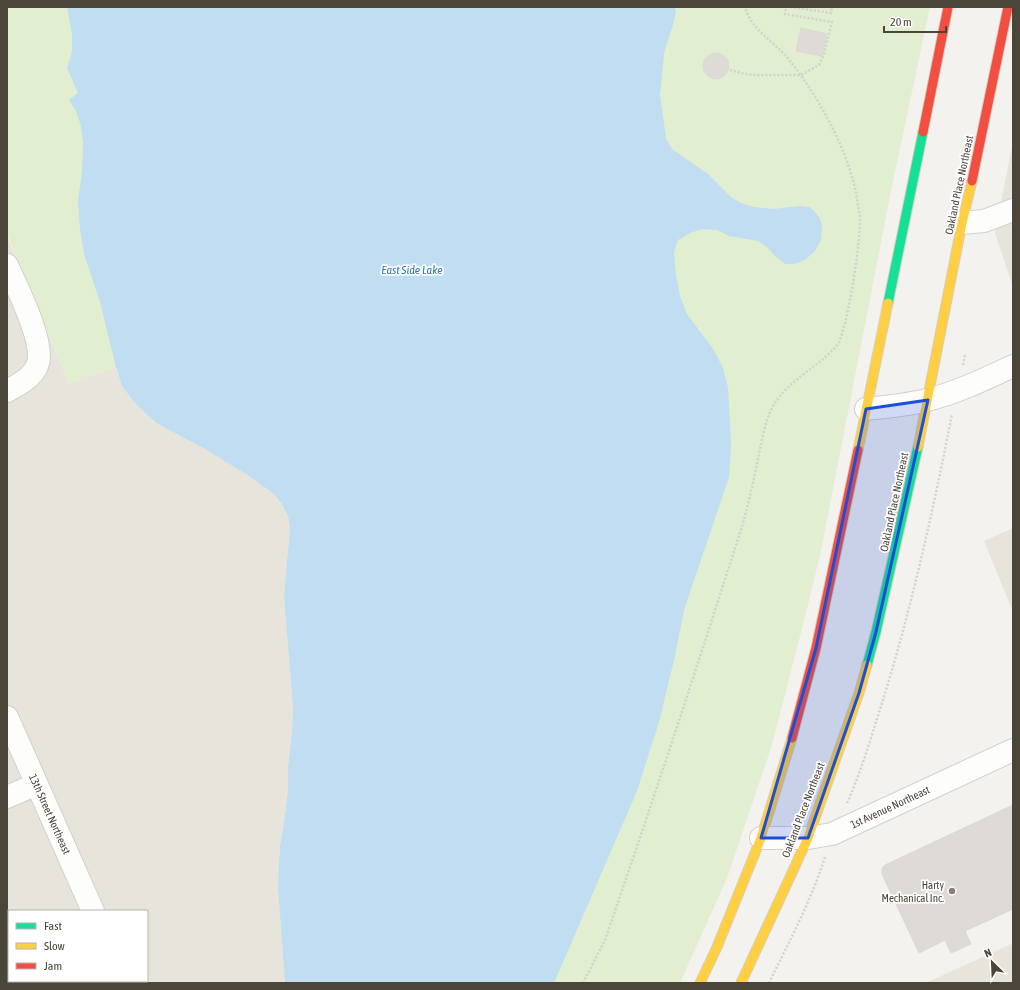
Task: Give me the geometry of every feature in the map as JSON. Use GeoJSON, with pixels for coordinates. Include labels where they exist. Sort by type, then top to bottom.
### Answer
{"type":"FeatureCollection","features":[{"type":"Feature","properties":{"kind":"main road"},"geometry":{"type":"LineString","coordinates":[[700,983],[717,947],[761,838],[793,734],[816,648],[844,520],[948,7]]}},
{"type":"Feature","properties":{"kind":"main road","name":"Oakland Place Northeast"},"geometry":{"type":"LineString","coordinates":[[741,983],[808,838],[859,693],[874,640],[928,400],[962,224],[1008,7]]}},
{"type":"Feature","properties":{"kind":"street"},"geometry":{"type":"LineString","coordinates":[[962,224],[984,221],[1013,210]]}},
{"type":"Feature","properties":{"kind":"street"},"geometry":{"type":"LineString","coordinates":[[7,265],[36,333],[39,353],[38,366],[24,382],[7,391]]}},
{"type":"Feature","properties":{"kind":"street"},"geometry":{"type":"LineString","coordinates":[[866,410],[902,406],[928,400],[970,385],[1013,366]]}},
{"type":"Feature","properties":{"kind":"street","name":"13th Street Northeast"},"geometry":{"type":"LineString","coordinates":[[7,717],[93,910]]}},
{"type":"Feature","properties":{"kind":"street","name":"1st Avenue Northeast"},"geometry":{"type":"LineString","coordinates":[[761,838],[808,838],[832,834],[1013,750]]}},
{"type":"Feature","properties":{"kind":"street"},"geometry":{"type":"LineString","coordinates":[[7,797],[37,784]]}},
{"type":"Feature","properties":{"kind":"path"},"geometry":{"type":"LineString","coordinates":[[583,983],[605,940],[697,666],[744,522],[763,437],[771,410],[782,393],[799,376],[823,359],[839,343],[846,319],[860,220],[857,196],[850,172],[839,142],[801,75],[785,55],[750,22],[745,7]]}},
{"type":"Feature","properties":{"kind":"path"},"geometry":{"type":"LineString","coordinates":[[730,70],[755,75],[801,75],[819,65],[824,54],[832,22],[785,14],[786,7]]}},
{"type":"Feature","properties":{"kind":"path"},"geometry":{"type":"LineString","coordinates":[[790,7],[831,13],[832,7]]}},
{"type":"Feature","properties":{"kind":"highlighted area"},"geometry":{"type":"Polygon","coordinates":[[[928,400],[876,632],[859,693],[808,838],[761,838],[816,648],[866,409],[928,400]]]}},
{"type":"Feature","properties":{"kind":"shaded area"},"geometry":{"type":"Polygon","coordinates":[[[1013,141],[1013,287],[995,233],[1013,141]]]}},
{"type":"Feature","properties":{"kind":"shaded area"},"geometry":{"type":"Polygon","coordinates":[[[7,236],[69,384],[116,367],[122,386],[133,401],[145,413],[158,424],[205,449],[249,476],[274,494],[282,504],[288,516],[290,528],[284,596],[293,708],[288,768],[288,789],[280,846],[278,887],[285,983],[7,983],[7,236]]]}},
{"type":"Feature","properties":{"kind":"shaded area"},"geometry":{"type":"Polygon","coordinates":[[[1013,528],[1013,612],[984,541],[1013,528]]]}},
{"type":"Feature","properties":{"kind":"shaded area"},"geometry":{"type":"Polygon","coordinates":[[[1013,943],[1013,983],[926,983],[1013,943]]]}},
{"type":"Feature","properties":{"kind":"green space","name":"East Side Lake"},"geometry":{"type":"Polygon","coordinates":[[[7,7],[930,7],[892,186],[821,551],[806,613],[771,748],[727,878],[680,983],[285,983],[278,887],[280,846],[288,789],[288,768],[293,708],[284,596],[290,528],[288,516],[282,504],[274,494],[249,476],[205,449],[158,424],[145,413],[133,401],[122,386],[116,367],[69,384],[7,234],[7,7]]]}},
{"type":"Feature","properties":{"kind":"water","name":"East Side Lake"},"geometry":{"type":"Polygon","coordinates":[[[67,7],[675,7],[676,11],[673,25],[664,53],[660,96],[666,138],[672,149],[708,174],[732,198],[741,203],[754,207],[773,209],[800,206],[810,207],[821,221],[821,240],[815,251],[805,260],[794,264],[785,264],[767,247],[758,241],[729,236],[717,230],[702,229],[690,233],[678,240],[674,252],[680,296],[687,314],[713,349],[723,368],[728,388],[731,445],[729,477],[684,610],[659,722],[637,791],[554,983],[285,983],[278,887],[280,846],[288,789],[288,768],[293,708],[284,596],[290,528],[288,516],[282,504],[274,494],[249,476],[205,449],[158,424],[133,401],[122,386],[100,302],[84,254],[80,229],[78,201],[82,172],[83,144],[81,126],[76,111],[69,100],[78,93],[67,68],[72,51],[72,33],[67,7]]]}},
{"type":"Feature","properties":{"kind":"building"},"geometry":{"type":"Polygon","coordinates":[[[801,28],[827,34],[822,56],[796,51],[801,28]]]}},
{"type":"Feature","properties":{"kind":"building"},"geometry":{"type":"Polygon","coordinates":[[[716,53],[725,57],[729,66],[725,75],[716,79],[707,75],[703,66],[707,57],[716,53]]]}},
{"type":"Feature","properties":{"kind":"building","name":"Harty Mechanical Inc."},"geometry":{"type":"Polygon","coordinates":[[[1013,805],[1013,909],[965,931],[971,944],[951,953],[945,940],[919,953],[882,874],[882,868],[885,865],[1013,805]]]}},
{"type":"Feature","properties":{"kind":"traffic: fast"},"geometry":{"type":"LineString","coordinates":[[888,303],[923,132]]}},
{"type":"Feature","properties":{"kind":"traffic: fast"},"geometry":{"type":"LineString","coordinates":[[867,665],[876,632],[918,447]]}},
{"type":"Feature","properties":{"kind":"traffic: slow"},"geometry":{"type":"LineString","coordinates":[[918,447],[962,223],[972,181]]}},
{"type":"Feature","properties":{"kind":"traffic: slow"},"geometry":{"type":"LineString","coordinates":[[858,450],[888,303]]}},
{"type":"Feature","properties":{"kind":"traffic: slow"},"geometry":{"type":"LineString","coordinates":[[741,983],[808,838],[859,693],[867,665]]}},
{"type":"Feature","properties":{"kind":"traffic: slow"},"geometry":{"type":"LineString","coordinates":[[700,983],[717,947],[761,838],[792,738]]}},
{"type":"Feature","properties":{"kind":"traffic: jam"},"geometry":{"type":"LineString","coordinates":[[923,132],[948,7]]}},
{"type":"Feature","properties":{"kind":"traffic: jam"},"geometry":{"type":"LineString","coordinates":[[972,181],[1008,7]]}},
{"type":"Feature","properties":{"kind":"traffic: jam"},"geometry":{"type":"LineString","coordinates":[[792,738],[816,648],[858,450]]}},
{"type":"Feature","properties":{"kind":"place","name":"Harty Mechanical Inc."},"geometry":{"type":"Point","coordinates":[952,891]}}]}
